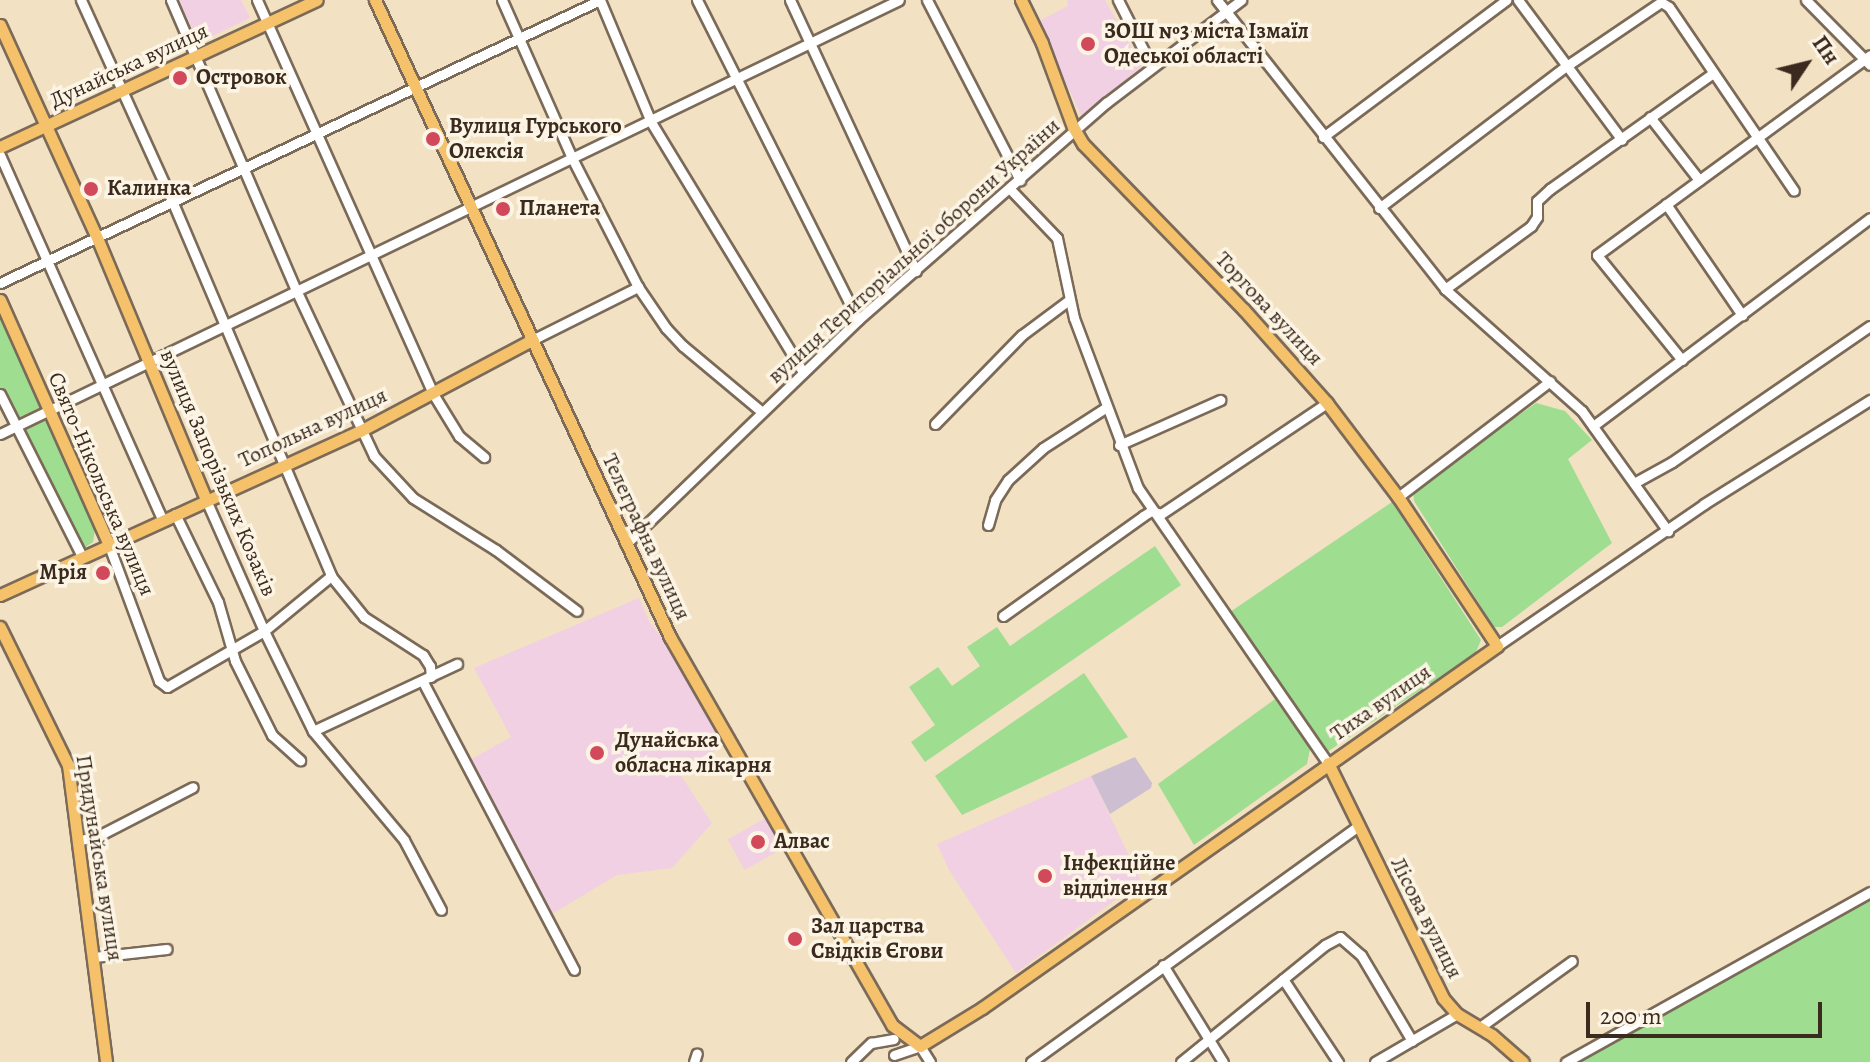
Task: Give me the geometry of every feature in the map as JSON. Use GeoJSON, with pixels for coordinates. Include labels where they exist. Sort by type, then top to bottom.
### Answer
{"type":"FeatureCollection","features":[{"type":"Feature","properties":{"kind":"main road","name":"Дунайська вулиця"},"geometry":{"type":"LineString","coordinates":[[0,147],[317,0]]}},
{"type":"Feature","properties":{"kind":"main road","name":"Телеграфна вулиця"},"geometry":{"type":"LineString","coordinates":[[375,0],[626,544],[687,668],[892,1025],[920,1046]]}},
{"type":"Feature","properties":{"kind":"main road","name":"Торгова вулиця"},"geometry":{"type":"LineString","coordinates":[[1021,0],[1042,43],[1075,132],[1327,403],[1398,497],[1497,646]]}},
{"type":"Feature","properties":{"kind":"main road","name":"вулиця Запорізьких Козаків"},"geometry":{"type":"LineString","coordinates":[[0,25],[98,240],[206,500]]}},
{"type":"Feature","properties":{"kind":"main road","name":"Свято-Нікольська вулиця"},"geometry":{"type":"LineString","coordinates":[[0,300],[108,543]]}},
{"type":"Feature","properties":{"kind":"main road","name":"Топольна вулиця"},"geometry":{"type":"LineString","coordinates":[[0,595],[108,543],[360,431],[532,340]]}},
{"type":"Feature","properties":{"kind":"main road","name":"Придунайська вулиця"},"geometry":{"type":"LineString","coordinates":[[0,627],[68,765],[106,1062]]}},
{"type":"Feature","properties":{"kind":"main road","name":"Тиха вулиця"},"geometry":{"type":"LineString","coordinates":[[920,1046],[982,1008],[1497,646]]}},
{"type":"Feature","properties":{"kind":"main road","name":"Лісова вулиця"},"geometry":{"type":"LineString","coordinates":[[1328,763],[1433,980],[1457,1014],[1480,1027],[1523,1062]]}},
{"type":"Feature","properties":{"kind":"street"},"geometry":{"type":"LineString","coordinates":[[81,0],[173,203],[331,576],[364,617],[423,655],[430,666],[427,680],[574,970]]}},
{"type":"Feature","properties":{"kind":"street"},"geometry":{"type":"LineString","coordinates":[[171,0],[296,290],[374,456],[413,498],[496,550],[577,611]]}},
{"type":"Feature","properties":{"kind":"street"},"geometry":{"type":"LineString","coordinates":[[257,0],[432,392],[459,436],[484,457]]}},
{"type":"Feature","properties":{"kind":"street"},"geometry":{"type":"LineString","coordinates":[[502,0],[573,160],[638,287],[683,346],[762,412]]}},
{"type":"Feature","properties":{"kind":"street"},"geometry":{"type":"LineString","coordinates":[[0,283],[98,240],[519,36],[600,0],[651,122],[803,372]]}},
{"type":"Feature","properties":{"kind":"street"},"geometry":{"type":"LineString","coordinates":[[697,0],[735,81],[858,320]]}},
{"type":"Feature","properties":{"kind":"street"},"geometry":{"type":"LineString","coordinates":[[790,0],[916,271]]}},
{"type":"Feature","properties":{"kind":"street"},"geometry":{"type":"LineString","coordinates":[[0,434],[899,0]]}},
{"type":"Feature","properties":{"kind":"street"},"geometry":{"type":"LineString","coordinates":[[927,0],[1020,180]]}},
{"type":"Feature","properties":{"kind":"street"},"geometry":{"type":"LineString","coordinates":[[1118,0],[1152,67]]}},
{"type":"Feature","properties":{"kind":"street"},"geometry":{"type":"LineString","coordinates":[[1217,0],[1445,289],[1550,381],[1593,426],[1668,531]]}},
{"type":"Feature","properties":{"kind":"street","name":"вулиця Територіальної оборони України"},"geometry":{"type":"LineString","coordinates":[[626,544],[858,320],[1152,67],[1241,0]]}},
{"type":"Feature","properties":{"kind":"street"},"geometry":{"type":"LineString","coordinates":[[1323,137],[1506,0]]}},
{"type":"Feature","properties":{"kind":"street"},"geometry":{"type":"LineString","coordinates":[[1518,0],[1622,140]]}},
{"type":"Feature","properties":{"kind":"street"},"geometry":{"type":"LineString","coordinates":[[1682,360],[1597,255],[1868,60],[1806,0]]}},
{"type":"Feature","properties":{"kind":"street"},"geometry":{"type":"LineString","coordinates":[[1379,208],[1565,67],[1661,2],[1669,7],[1794,191]]}},
{"type":"Feature","properties":{"kind":"street"},"geometry":{"type":"LineString","coordinates":[[1445,289],[1534,223],[1537,201],[1550,189],[1713,73]]}},
{"type":"Feature","properties":{"kind":"street"},"geometry":{"type":"LineString","coordinates":[[1650,117],[1699,180]]}},
{"type":"Feature","properties":{"kind":"street"},"geometry":{"type":"LineString","coordinates":[[0,155],[162,519]]}},
{"type":"Feature","properties":{"kind":"street"},"geometry":{"type":"LineString","coordinates":[[1010,189],[1055,234],[1069,300],[1105,408],[1151,511],[1328,763]]}},
{"type":"Feature","properties":{"kind":"street"},"geometry":{"type":"LineString","coordinates":[[1666,204],[1742,315]]}},
{"type":"Feature","properties":{"kind":"street"},"geometry":{"type":"LineString","coordinates":[[1593,426],[1870,218]]}},
{"type":"Feature","properties":{"kind":"street","name":"Топольна вулиця"},"geometry":{"type":"LineString","coordinates":[[532,340],[638,287]]}},
{"type":"Feature","properties":{"kind":"street"},"geometry":{"type":"LineString","coordinates":[[935,424],[1022,335],[1069,300]]}},
{"type":"Feature","properties":{"kind":"street"},"geometry":{"type":"LineString","coordinates":[[1634,483],[1672,462],[1870,326]]}},
{"type":"Feature","properties":{"kind":"street"},"geometry":{"type":"LineString","coordinates":[[1398,497],[1550,381]]}},
{"type":"Feature","properties":{"kind":"street"},"geometry":{"type":"LineString","coordinates":[[0,394],[82,556]]}},
{"type":"Feature","properties":{"kind":"street"},"geometry":{"type":"LineString","coordinates":[[1119,445],[1220,400]]}},
{"type":"Feature","properties":{"kind":"street","name":"Тиха вулиця"},"geometry":{"type":"LineString","coordinates":[[1497,646],[1870,400]]}},
{"type":"Feature","properties":{"kind":"street"},"geometry":{"type":"LineString","coordinates":[[1151,511],[1161,514],[1327,403]]}},
{"type":"Feature","properties":{"kind":"street"},"geometry":{"type":"LineString","coordinates":[[988,525],[997,495],[1008,480],[1043,448],[1105,408]]}},
{"type":"Feature","properties":{"kind":"street","name":"вулиця Запорізьких Козаків"},"geometry":{"type":"LineString","coordinates":[[206,500],[264,631],[313,731],[404,840],[441,910]]}},
{"type":"Feature","properties":{"kind":"street"},"geometry":{"type":"LineString","coordinates":[[1003,616],[1151,511]]}},
{"type":"Feature","properties":{"kind":"street"},"geometry":{"type":"LineString","coordinates":[[175,514],[218,602],[235,649],[235,661],[272,735],[300,760]]}},
{"type":"Feature","properties":{"kind":"street","name":"Свято-Нікольська вулиця"},"geometry":{"type":"LineString","coordinates":[[108,543],[162,686],[173,685],[235,649]]}},
{"type":"Feature","properties":{"kind":"street"},"geometry":{"type":"LineString","coordinates":[[235,649],[264,631],[331,576]]}},
{"type":"Feature","properties":{"kind":"street"},"geometry":{"type":"LineString","coordinates":[[313,731],[457,664]]}},
{"type":"Feature","properties":{"kind":"street"},"geometry":{"type":"LineString","coordinates":[[78,841],[102,834],[193,787]]}},
{"type":"Feature","properties":{"kind":"street"},"geometry":{"type":"LineString","coordinates":[[1031,1062],[1358,826]]}},
{"type":"Feature","properties":{"kind":"street"},"geometry":{"type":"LineString","coordinates":[[1566,1062],[1870,892]]}},
{"type":"Feature","properties":{"kind":"street"},"geometry":{"type":"LineString","coordinates":[[1181,1062],[1333,939],[1346,938],[1361,955],[1412,1041]]}},
{"type":"Feature","properties":{"kind":"street"},"geometry":{"type":"LineString","coordinates":[[94,957],[167,949]]}},
{"type":"Feature","properties":{"kind":"street"},"geometry":{"type":"LineString","coordinates":[[1480,1027],[1572,961]]}},
{"type":"Feature","properties":{"kind":"street"},"geometry":{"type":"LineString","coordinates":[[1163,965],[1223,1062]]}},
{"type":"Feature","properties":{"kind":"street"},"geometry":{"type":"LineString","coordinates":[[1283,979],[1338,1062]]}},
{"type":"Feature","properties":{"kind":"street"},"geometry":{"type":"LineString","coordinates":[[1375,1062],[1457,1014]]}},
{"type":"Feature","properties":{"kind":"street"},"geometry":{"type":"LineString","coordinates":[[892,1025],[893,1059],[920,1046]]}},
{"type":"Feature","properties":{"kind":"street"},"geometry":{"type":"LineString","coordinates":[[851,1062],[871,1043],[894,1039]]}},
{"type":"Feature","properties":{"kind":"street","name":"Телеграфна вулиця"},"geometry":{"type":"LineString","coordinates":[[920,1046],[930,1062]]}},
{"type":"Feature","properties":{"kind":"shaded area"},"geometry":{"type":"Polygon","coordinates":[[[178,0],[241,0],[250,18],[198,43],[178,0]]]}},
{"type":"Feature","properties":{"kind":"shaded area","name":"ЗОШ №3 міста Ізмаїл Одеської області"},"geometry":{"type":"Polygon","coordinates":[[[1067,0],[1105,0],[1142,66],[1082,117],[1037,22],[1068,6],[1067,0]]]}},
{"type":"Feature","properties":{"kind":"shaded area","name":"Дунайська обласна лікарня"},"geometry":{"type":"Polygon","coordinates":[[[639,598],[650,623],[659,634],[663,632],[724,745],[680,774],[712,823],[672,868],[617,875],[552,914],[468,761],[511,737],[474,668],[639,598]]]}},
{"type":"Feature","properties":{"kind":"shaded area"},"geometry":{"type":"Polygon","coordinates":[[[1135,757],[1152,783],[1151,788],[1110,814],[1091,776],[1135,757]]]}},
{"type":"Feature","properties":{"kind":"shaded area","name":"Інфекційне відділення"},"geometry":{"type":"Polygon","coordinates":[[[1091,776],[1141,881],[1016,973],[949,870],[937,844],[1091,776]]]}},
{"type":"Feature","properties":{"kind":"shaded area","name":"Алвас"},"geometry":{"type":"Polygon","coordinates":[[[773,814],[790,845],[744,870],[728,839],[773,814]]]}},
{"type":"Feature","properties":{"kind":"green space"},"geometry":{"type":"Polygon","coordinates":[[[0,310],[96,524],[93,542],[83,549],[0,391],[0,310]]]}},
{"type":"Feature","properties":{"kind":"green space"},"geometry":{"type":"Polygon","coordinates":[[[1536,403],[1565,411],[1592,440],[1568,459],[1612,543],[1502,627],[1494,627],[1414,501],[1413,490],[1536,403]]]}},
{"type":"Feature","properties":{"kind":"green space"},"geometry":{"type":"Polygon","coordinates":[[[1392,502],[1481,640],[1475,654],[1327,752],[1230,612],[1392,502]]]}},
{"type":"Feature","properties":{"kind":"green space"},"geometry":{"type":"Polygon","coordinates":[[[1155,546],[1181,585],[925,762],[911,742],[935,725],[909,687],[938,667],[952,686],[980,666],[967,647],[997,627],[1010,646],[1155,546]]]}},
{"type":"Feature","properties":{"kind":"green space"},"geometry":{"type":"Polygon","coordinates":[[[1084,673],[1128,737],[962,815],[935,776],[1084,673]]]}},
{"type":"Feature","properties":{"kind":"green space"},"geometry":{"type":"Polygon","coordinates":[[[1275,699],[1310,749],[1307,764],[1194,845],[1158,784],[1275,699]]]}},
{"type":"Feature","properties":{"kind":"green space"},"geometry":{"type":"Polygon","coordinates":[[[1870,897],[1870,1062],[1575,1062],[1870,897]]]}},
{"type":"Feature","properties":{"kind":"place","name":"ЗОШ №3 міста Ізмаїл Одеської області"},"geometry":{"type":"Point","coordinates":[1088,44]}},
{"type":"Feature","properties":{"kind":"place","name":"Островок"},"geometry":{"type":"Point","coordinates":[180,78]}},
{"type":"Feature","properties":{"kind":"place","name":"Вулиця Гурського Олексія"},"geometry":{"type":"Point","coordinates":[433,139]}},
{"type":"Feature","properties":{"kind":"place","name":"Калинка"},"geometry":{"type":"Point","coordinates":[91,189]}},
{"type":"Feature","properties":{"kind":"place","name":"Планета"},"geometry":{"type":"Point","coordinates":[503,209]}},
{"type":"Feature","properties":{"kind":"place","name":"Мрія"},"geometry":{"type":"Point","coordinates":[103,573]}},
{"type":"Feature","properties":{"kind":"place","name":"Дунайська обласна лікарня"},"geometry":{"type":"Point","coordinates":[597,753]}},
{"type":"Feature","properties":{"kind":"place","name":"Алвас"},"geometry":{"type":"Point","coordinates":[758,842]}},
{"type":"Feature","properties":{"kind":"place","name":"Інфекційне відділення"},"geometry":{"type":"Point","coordinates":[1045,876]}},
{"type":"Feature","properties":{"kind":"place","name":"Зал царства Свідків Єгови"},"geometry":{"type":"Point","coordinates":[795,939]}}]}
